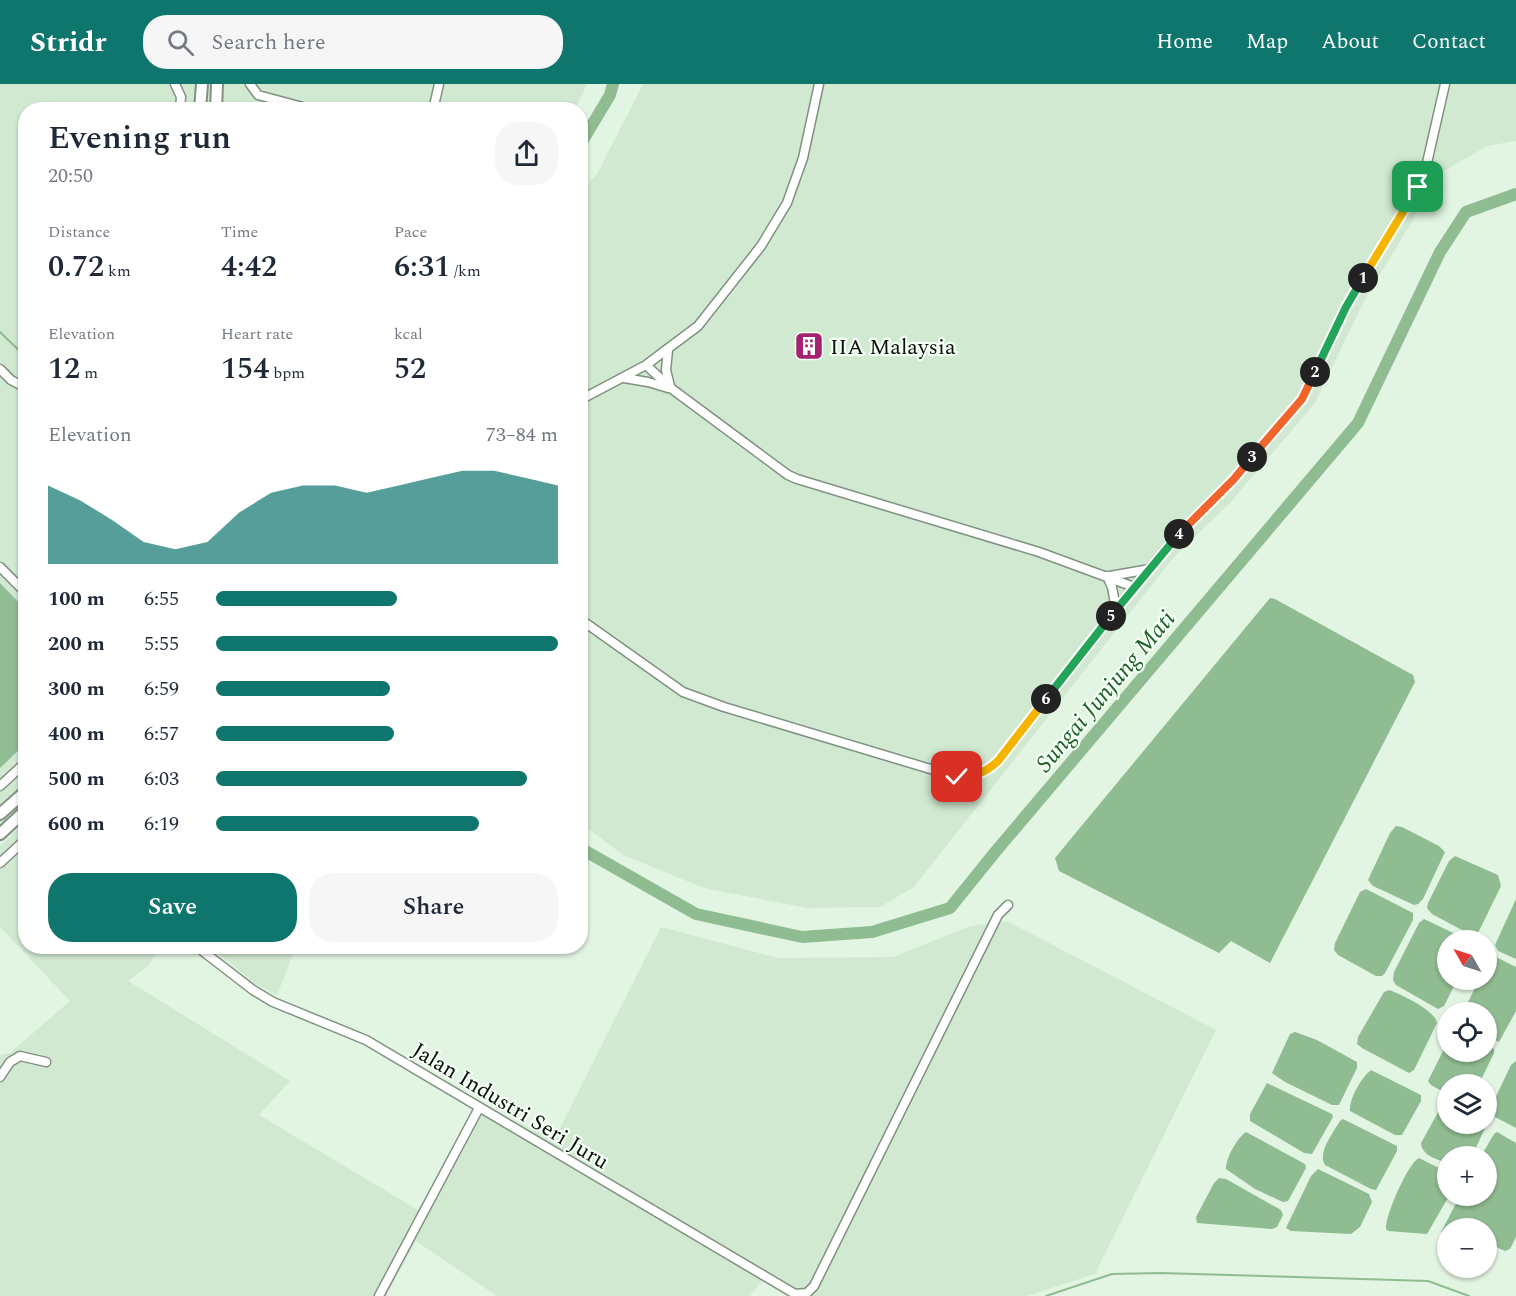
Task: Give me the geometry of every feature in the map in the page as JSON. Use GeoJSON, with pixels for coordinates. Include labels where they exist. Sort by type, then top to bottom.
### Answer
{"type":"FeatureCollection","features":[{"type":"Feature","properties":{"kind":"street"},"geometry":{"type":"LineString","coordinates":[[175,84],[181,97],[181,102]]}},
{"type":"Feature","properties":{"kind":"street"},"geometry":{"type":"LineString","coordinates":[[201,102],[202,84]]}},
{"type":"Feature","properties":{"kind":"street"},"geometry":{"type":"LineString","coordinates":[[217,102],[218,84]]}},
{"type":"Feature","properties":{"kind":"street"},"geometry":{"type":"LineString","coordinates":[[250,84],[258,95],[284,102]]}},
{"type":"Feature","properties":{"kind":"street"},"geometry":{"type":"LineString","coordinates":[[435,102],[439,84]]}},
{"type":"Feature","properties":{"kind":"street"},"geometry":{"type":"LineString","coordinates":[[588,396],[646,365],[698,326],[738,276],[775,225],[787,203],[803,158],[819,84]]}},
{"type":"Feature","properties":{"kind":"street"},"geometry":{"type":"LineString","coordinates":[[588,625],[683,693],[957,777],[980,774],[998,761],[1116,609],[1177,536],[1234,479],[1302,399],[1346,307],[1424,176],[1445,84]]}},
{"type":"Feature","properties":{"kind":"street"},"geometry":{"type":"LineString","coordinates":[[668,350],[666,370],[672,389]]}},
{"type":"Feature","properties":{"kind":"street"},"geometry":{"type":"LineString","coordinates":[[646,365],[672,389],[788,475],[1008,543],[1134,587]]}},
{"type":"Feature","properties":{"kind":"street"},"geometry":{"type":"LineString","coordinates":[[0,369],[18,384]]}},
{"type":"Feature","properties":{"kind":"street"},"geometry":{"type":"LineString","coordinates":[[624,378],[672,389]]}},
{"type":"Feature","properties":{"kind":"street"},"geometry":{"type":"LineString","coordinates":[[0,567],[18,585]]}},
{"type":"Feature","properties":{"kind":"street"},"geometry":{"type":"LineString","coordinates":[[1107,576],[1150,569]]}},
{"type":"Feature","properties":{"kind":"street"},"geometry":{"type":"LineString","coordinates":[[1107,576],[1112,587],[1116,609]]}},
{"type":"Feature","properties":{"kind":"street"},"geometry":{"type":"LineString","coordinates":[[0,786],[18,769]]}},
{"type":"Feature","properties":{"kind":"street"},"geometry":{"type":"LineString","coordinates":[[0,814],[18,798]]}},
{"type":"Feature","properties":{"kind":"street"},"geometry":{"type":"LineString","coordinates":[[0,834],[18,817]]}},
{"type":"Feature","properties":{"kind":"street"},"geometry":{"type":"LineString","coordinates":[[0,863],[18,846]]}},
{"type":"Feature","properties":{"kind":"street","name":"Jalan Industri Seri Juru"},"geometry":{"type":"LineString","coordinates":[[206,954],[253,990],[273,1002],[366,1040],[795,1294],[807,1293],[814,1286],[998,915],[1008,905]]}},
{"type":"Feature","properties":{"kind":"street"},"geometry":{"type":"LineString","coordinates":[[0,1077],[10,1062],[20,1056],[46,1062]]}},
{"type":"Feature","properties":{"kind":"street"},"geometry":{"type":"LineString","coordinates":[[379,1296],[479,1108]]}},
{"type":"Feature","properties":{"kind":"shaded area"},"geometry":{"type":"Polygon","coordinates":[[[0,84],[587,84],[579,102],[18,102],[18,826],[0,843],[0,84]]]}},
{"type":"Feature","properties":{"kind":"shaded area"},"geometry":{"type":"Polygon","coordinates":[[[643,84],[1516,84],[1516,141],[1487,146],[1442,172],[1365,299],[1315,403],[1230,503],[1173,558],[914,887],[880,907],[807,908],[704,888],[623,855],[588,828],[588,184],[597,174],[643,84]]]}},
{"type":"Feature","properties":{"kind":"shaded area"},"geometry":{"type":"Polygon","coordinates":[[[0,583],[18,602],[18,751],[0,768],[0,583]]]}},
{"type":"Feature","properties":{"kind":"shaded area"},"geometry":{"type":"Polygon","coordinates":[[[1270,598],[1413,675],[1415,682],[1270,963],[1231,941],[1219,953],[1059,871],[1055,858],[1270,598]]]}},
{"type":"Feature","properties":{"kind":"shaded area"},"geometry":{"type":"Polygon","coordinates":[[[1396,826],[1439,846],[1445,852],[1423,899],[1418,904],[1414,905],[1373,886],[1368,880],[1390,833],[1396,826]]]}},
{"type":"Feature","properties":{"kind":"shaded area"},"geometry":{"type":"Polygon","coordinates":[[[18,828],[18,946],[0,927],[0,846],[18,828]]]}},
{"type":"Feature","properties":{"kind":"shaded area"},"geometry":{"type":"Polygon","coordinates":[[[1455,856],[1498,875],[1501,886],[1479,930],[1462,930],[1432,914],[1427,908],[1449,861],[1455,856]]]}},
{"type":"Feature","properties":{"kind":"shaded area"},"geometry":{"type":"Polygon","coordinates":[[[1366,889],[1413,913],[1413,920],[1382,976],[1376,976],[1338,955],[1334,950],[1335,943],[1360,892],[1366,889]]]}},
{"type":"Feature","properties":{"kind":"shaded area"},"geometry":{"type":"Polygon","coordinates":[[[1516,899],[1516,959],[1498,951],[1497,941],[1516,899]]]}},
{"type":"Feature","properties":{"kind":"shaded area"},"geometry":{"type":"Polygon","coordinates":[[[1424,919],[1447,930],[1437,930],[1437,990],[1452,990],[1446,1002],[1437,1002],[1437,1008],[1396,985],[1393,980],[1394,972],[1419,923],[1424,919]]]}},
{"type":"Feature","properties":{"kind":"shaded area"},"geometry":{"type":"Polygon","coordinates":[[[1007,921],[1216,1030],[1095,1274],[1027,1296],[792,1296],[762,1281],[750,1296],[497,1296],[416,1241],[386,1296],[0,1296],[0,1055],[10,1053],[70,1001],[26,954],[155,954],[149,965],[128,981],[290,1081],[259,1115],[418,1210],[481,1104],[554,1140],[661,927],[778,958],[893,957],[970,926],[1007,921]]]}},
{"type":"Feature","properties":{"kind":"shaded area"},"geometry":{"type":"Polygon","coordinates":[[[219,954],[293,954],[277,995],[256,984],[219,954]]]}},
{"type":"Feature","properties":{"kind":"shaded area"},"geometry":{"type":"Polygon","coordinates":[[[1497,958],[1516,967],[1516,1011],[1499,1042],[1497,1041],[1497,1002],[1468,1002],[1474,990],[1497,990],[1497,958]]]}},
{"type":"Feature","properties":{"kind":"shaded area"},"geometry":{"type":"Polygon","coordinates":[[[1389,990],[1425,1008],[1437,1023],[1414,1070],[1409,1073],[1357,1044],[1358,1037],[1384,992],[1389,990]]]}},
{"type":"Feature","properties":{"kind":"shaded area"},"geometry":{"type":"Polygon","coordinates":[[[1295,1032],[1317,1040],[1357,1062],[1357,1068],[1339,1105],[1332,1105],[1285,1082],[1272,1073],[1290,1034],[1295,1032]]]}},
{"type":"Feature","properties":{"kind":"shaded area"},"geometry":{"type":"Polygon","coordinates":[[[1516,1061],[1516,1128],[1497,1118],[1497,1094],[1511,1065],[1516,1061]]]}},
{"type":"Feature","properties":{"kind":"shaded area"},"geometry":{"type":"Polygon","coordinates":[[[1438,1062],[1490,1062],[1484,1074],[1437,1074],[1437,1088],[1428,1081],[1438,1062]]]}},
{"type":"Feature","properties":{"kind":"shaded area"},"geometry":{"type":"Polygon","coordinates":[[[1371,1070],[1421,1095],[1421,1101],[1402,1135],[1395,1135],[1350,1111],[1357,1088],[1371,1070]]]}},
{"type":"Feature","properties":{"kind":"shaded area"},"geometry":{"type":"Polygon","coordinates":[[[1267,1083],[1332,1114],[1333,1117],[1312,1154],[1304,1153],[1250,1121],[1250,1114],[1267,1083]]]}},
{"type":"Feature","properties":{"kind":"shaded area"},"geometry":{"type":"Polygon","coordinates":[[[1437,1114],[1437,1134],[1482,1134],[1477,1146],[1437,1146],[1437,1159],[1427,1154],[1421,1143],[1437,1114]]]}},
{"type":"Feature","properties":{"kind":"shaded area"},"geometry":{"type":"Polygon","coordinates":[[[1343,1119],[1397,1146],[1397,1151],[1376,1190],[1325,1165],[1324,1149],[1343,1119]]]}},
{"type":"Feature","properties":{"kind":"shaded area"},"geometry":{"type":"Polygon","coordinates":[[[1246,1132],[1305,1164],[1306,1168],[1288,1201],[1283,1202],[1255,1189],[1226,1169],[1233,1149],[1246,1132]]]}},
{"type":"Feature","properties":{"kind":"shaded area"},"geometry":{"type":"Polygon","coordinates":[[[1497,1132],[1516,1143],[1516,1237],[1510,1249],[1505,1251],[1497,1247],[1497,1218],[1448,1218],[1455,1206],[1497,1206],[1497,1146],[1487,1146],[1497,1132]]]}},
{"type":"Feature","properties":{"kind":"shaded area"},"geometry":{"type":"Polygon","coordinates":[[[1419,1158],[1437,1167],[1437,1206],[1443,1206],[1427,1234],[1388,1231],[1386,1229],[1389,1213],[1398,1190],[1414,1162],[1419,1158]]]}},
{"type":"Feature","properties":{"kind":"shaded area"},"geometry":{"type":"Polygon","coordinates":[[[1318,1169],[1369,1194],[1372,1202],[1360,1227],[1351,1234],[1291,1231],[1286,1228],[1311,1176],[1318,1169]]]}},
{"type":"Feature","properties":{"kind":"shaded area"},"geometry":{"type":"Polygon","coordinates":[[[1219,1178],[1226,1179],[1281,1210],[1283,1215],[1277,1227],[1272,1229],[1197,1223],[1196,1217],[1219,1178]]]}},
{"type":"Feature","properties":{"kind":"waterway","name":"Sungai Junjung Mati"},"geometry":{"type":"LineString","coordinates":[[588,132],[610,95],[613,84]]}},
{"type":"Feature","properties":{"kind":"waterway","name":"Sungai Junjung Mati"},"geometry":{"type":"LineString","coordinates":[[588,853],[696,914],[802,937],[872,932],[950,908],[1358,423],[1440,252],[1466,212],[1516,194]]}},
{"type":"Feature","properties":{"kind":"waterway"},"geometry":{"type":"LineString","coordinates":[[0,332],[18,349]]}},
{"type":"Feature","properties":{"kind":"waterway"},"geometry":{"type":"LineString","coordinates":[[1046,1296],[1112,1274],[1161,1273],[1428,1281],[1469,1296]]}},
{"type":"Feature","properties":{"kind":"place","name":"IIA Malaysia"},"geometry":{"type":"Point","coordinates":[809,346]}},
{"type":"Feature","properties":{"kind":"route"},"geometry":{"type":"LineString","coordinates":[[957,777],[980,774],[998,761],[1116,609],[1177,536],[1234,479],[1294,410],[1307,390],[1346,307],[1418,187]]}}]}
